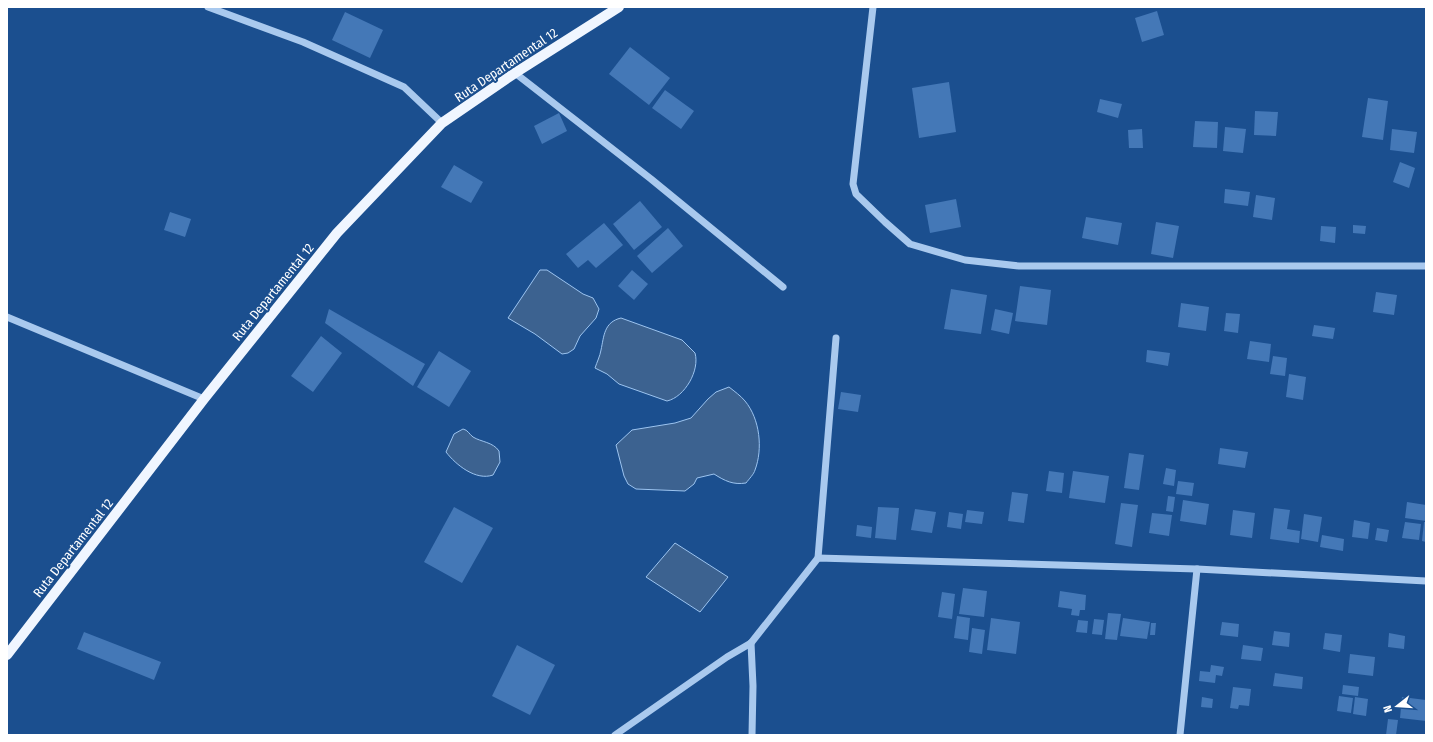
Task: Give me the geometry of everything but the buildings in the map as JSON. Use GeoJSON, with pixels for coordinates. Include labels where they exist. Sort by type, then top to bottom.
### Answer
{"type":"FeatureCollection","features":[{"type":"Feature","properties":{"kind":"main road","name":"Ruta Departamental 12"},"geometry":{"type":"LineString","coordinates":[[7,655],[204,399],[337,234],[442,123],[515,73],[619,7]]}},
{"type":"Feature","properties":{"kind":"street"},"geometry":{"type":"LineString","coordinates":[[208,7],[304,42],[404,86],[442,123]]}},
{"type":"Feature","properties":{"kind":"street"},"geometry":{"type":"LineString","coordinates":[[873,7],[853,184],[856,194],[910,244],[965,260],[1019,266],[1426,266]]}},
{"type":"Feature","properties":{"kind":"street"},"geometry":{"type":"LineString","coordinates":[[515,73],[651,179],[783,287]]}},
{"type":"Feature","properties":{"kind":"street"},"geometry":{"type":"LineString","coordinates":[[7,317],[204,399]]}},
{"type":"Feature","properties":{"kind":"street"},"geometry":{"type":"LineString","coordinates":[[615,735],[751,643],[818,558],[836,338]]}},
{"type":"Feature","properties":{"kind":"street"},"geometry":{"type":"LineString","coordinates":[[818,558],[1197,568],[1426,581]]}},
{"type":"Feature","properties":{"kind":"street"},"geometry":{"type":"LineString","coordinates":[[1180,735],[1197,568]]}},
{"type":"Feature","properties":{"kind":"street"},"geometry":{"type":"LineString","coordinates":[[751,643],[753,686],[752,735]]}},
{"type":"Feature","properties":{"kind":"water"},"geometry":{"type":"Polygon","coordinates":[[[540,270],[547,270],[583,294],[593,298],[599,309],[596,318],[580,336],[574,349],[568,353],[562,354],[535,334],[508,318],[540,270]]]}},
{"type":"Feature","properties":{"kind":"water"},"geometry":{"type":"Polygon","coordinates":[[[621,318],[682,340],[695,353],[696,360],[693,375],[690,382],[680,394],[667,401],[619,384],[607,374],[595,368],[608,326],[615,320],[621,318]]]}},
{"type":"Feature","properties":{"kind":"water"},"geometry":{"type":"Polygon","coordinates":[[[729,387],[743,399],[750,408],[759,434],[759,453],[755,470],[746,483],[729,482],[714,474],[697,478],[694,484],[685,491],[636,489],[628,484],[624,476],[616,445],[632,430],[675,423],[691,418],[716,392],[729,387]]]}},
{"type":"Feature","properties":{"kind":"water"},"geometry":{"type":"Polygon","coordinates":[[[463,429],[476,439],[494,446],[499,451],[500,462],[493,475],[480,476],[473,474],[461,467],[446,452],[454,434],[463,429]]]}},
{"type":"Feature","properties":{"kind":"water"},"geometry":{"type":"Polygon","coordinates":[[[675,543],[728,577],[700,612],[646,577],[675,543]]]}}]}
